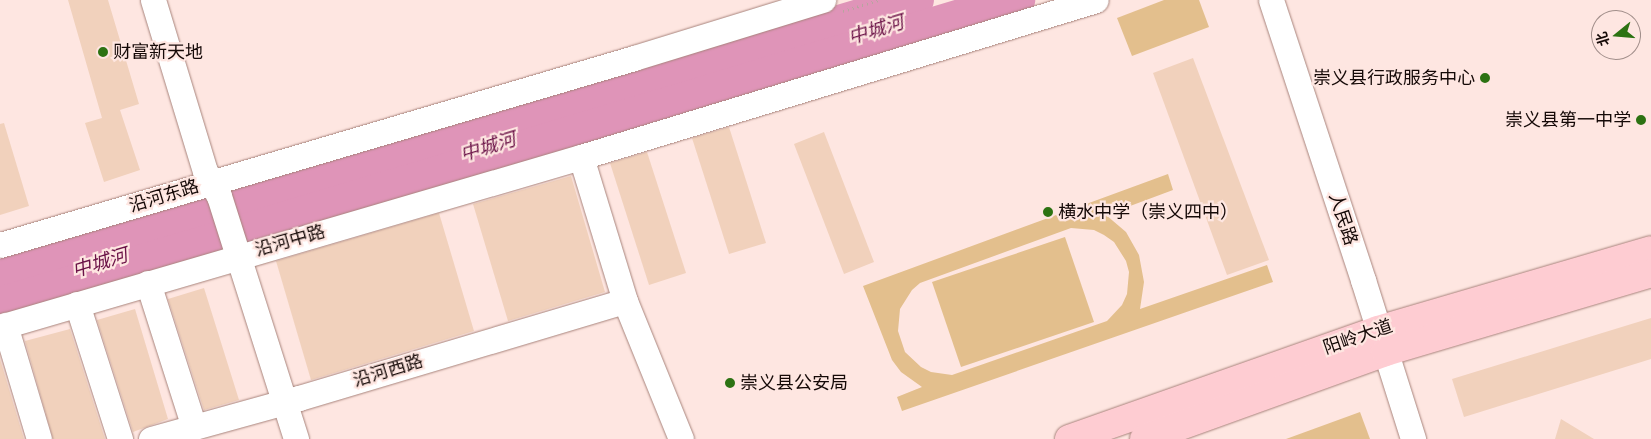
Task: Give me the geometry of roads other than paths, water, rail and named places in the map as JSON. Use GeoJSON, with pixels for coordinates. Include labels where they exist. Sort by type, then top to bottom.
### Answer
{"type":"FeatureCollection","features":[{"type":"Feature","properties":{"kind":"main road","name":"阳岭大道"},"geometry":{"type":"LineString","coordinates":[[1070,439],[1381,341],[1651,250]]}},
{"type":"Feature","properties":{"kind":"main road","name":"阳岭大道"},"geometry":{"type":"LineString","coordinates":[[1144,439],[1381,341],[1651,273]]}},
{"type":"Feature","properties":{"kind":"street"},"geometry":{"type":"LineString","coordinates":[[153,0],[205,172],[216,188],[823,0]]}},
{"type":"Feature","properties":{"kind":"street","name":"沿河中路"},"geometry":{"type":"LineString","coordinates":[[3,326],[148,283],[236,249],[581,157],[1096,0]]}},
{"type":"Feature","properties":{"kind":"street","name":"人民路"},"geometry":{"type":"LineString","coordinates":[[1271,0],[1413,439]]}},
{"type":"Feature","properties":{"kind":"street"},"geometry":{"type":"LineString","coordinates":[[581,157],[625,300],[681,439]]}},
{"type":"Feature","properties":{"kind":"street","name":"沿河东路"},"geometry":{"type":"LineString","coordinates":[[0,245],[216,188],[296,439]]}},
{"type":"Feature","properties":{"kind":"street"},"geometry":{"type":"LineString","coordinates":[[148,283],[194,427]]}},
{"type":"Feature","properties":{"kind":"street","name":"沿河西路"},"geometry":{"type":"LineString","coordinates":[[151,439],[283,402],[625,300]]}},
{"type":"Feature","properties":{"kind":"street"},"geometry":{"type":"LineString","coordinates":[[77,304],[120,439]]}},
{"type":"Feature","properties":{"kind":"street"},"geometry":{"type":"LineString","coordinates":[[3,326],[40,439]]}},
{"type":"Feature","properties":{"kind":"waterway","name":"中城河"},"geometry":{"type":"LineString","coordinates":[[0,274],[916,0]]}},
{"type":"Feature","properties":{"kind":"waterway","name":"中城河"},"geometry":{"type":"LineString","coordinates":[[0,305],[1017,0]]}},
{"type":"Feature","properties":{"kind":"place","name":"财富新天地"},"geometry":{"type":"Point","coordinates":[103,52]}},
{"type":"Feature","properties":{"kind":"place","name":"崇义县行政服务中心"},"geometry":{"type":"Point","coordinates":[1485,78]}},
{"type":"Feature","properties":{"kind":"place","name":"崇义县第一中学"},"geometry":{"type":"Point","coordinates":[1641,120]}},
{"type":"Feature","properties":{"kind":"place","name":"横水中学（崇义四中）"},"geometry":{"type":"Point","coordinates":[1048,212]}},
{"type":"Feature","properties":{"kind":"place","name":"崇义县公安局"},"geometry":{"type":"Point","coordinates":[730,383]}}]}
